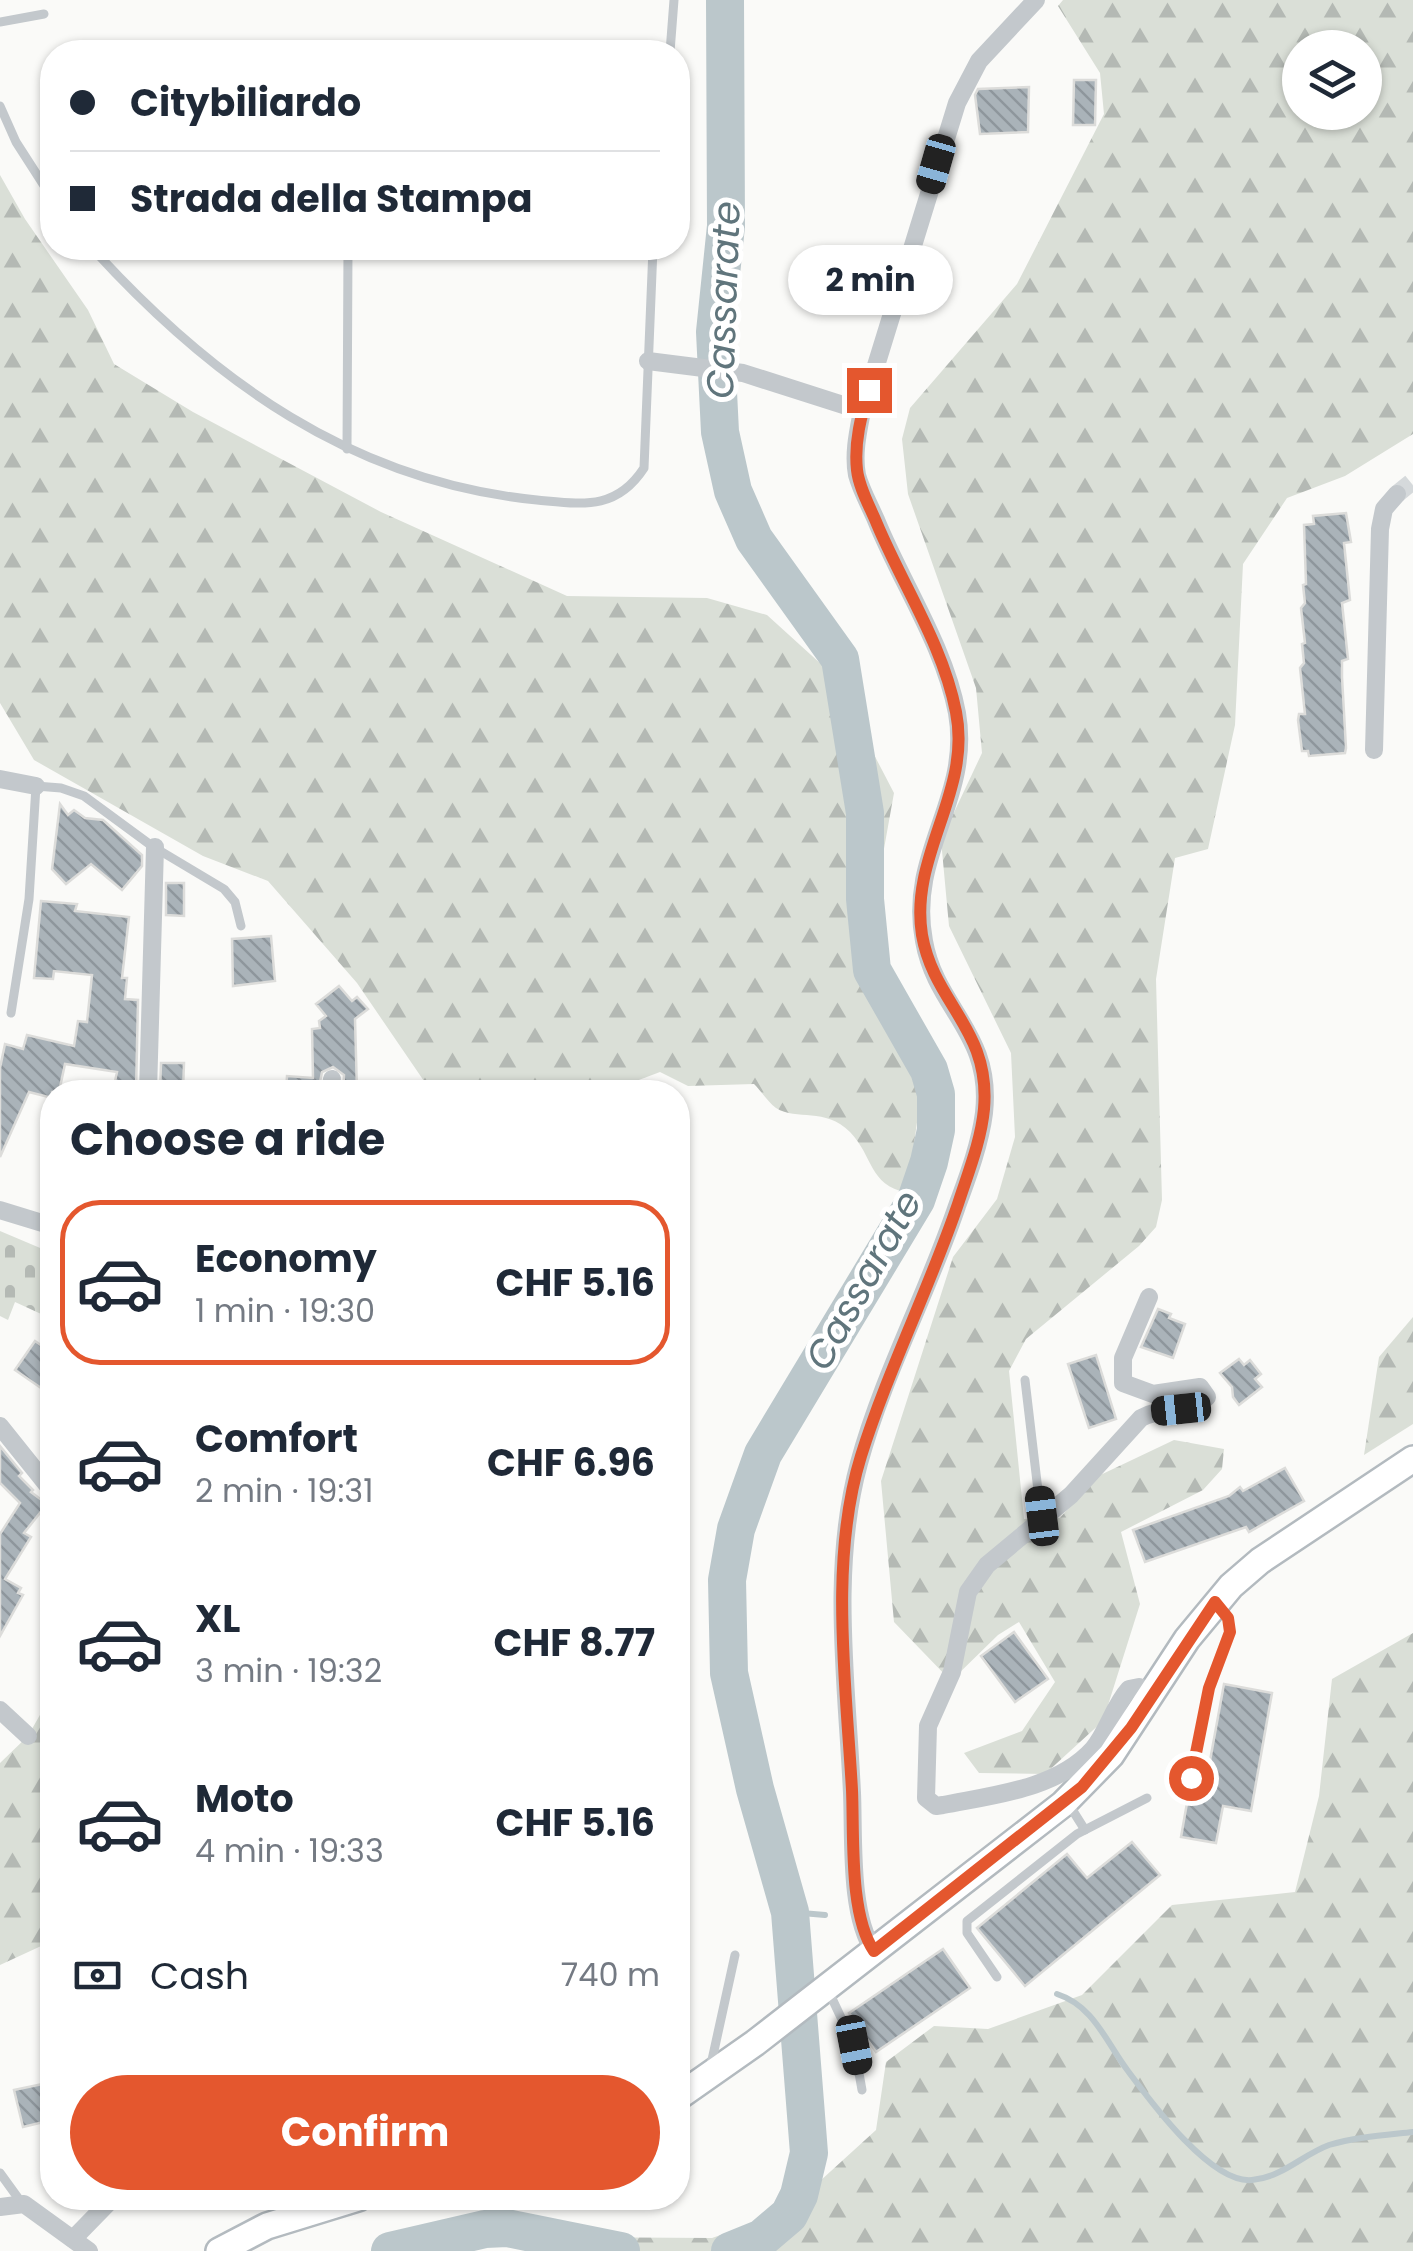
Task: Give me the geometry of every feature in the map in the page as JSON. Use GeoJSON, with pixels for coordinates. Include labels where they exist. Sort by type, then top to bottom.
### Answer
{"type":"FeatureCollection","features":[{"type":"Feature","properties":{"kind":"street"},"geometry":{"type":"LineString","coordinates":[[874,1951],[866,1939],[855,1850],[844,1574],[850,1504],[868,1435],[936,1268],[968,1174],[985,1098],[979,1051],[931,966],[920,913],[926,861],[958,770],[960,733],[956,712],[943,666],[894,565],[858,475],[856,442],[862,411],[957,103],[992,44],[1036,0]]}},
{"type":"Feature","properties":{"kind":"street"},"geometry":{"type":"LineString","coordinates":[[648,362],[743,373],[862,411]]}},
{"type":"Feature","properties":{"kind":"street"},"geometry":{"type":"LineString","coordinates":[[1374,750],[1380,529],[1384,509],[1396,494]]}},
{"type":"Feature","properties":{"kind":"street"},"geometry":{"type":"LineString","coordinates":[[0,779],[36,786]]}},
{"type":"Feature","properties":{"kind":"street"},"geometry":{"type":"LineString","coordinates":[[148,1080],[154,847]]}},
{"type":"Feature","properties":{"kind":"street"},"geometry":{"type":"LineString","coordinates":[[0,1210],[40,1222]]}},
{"type":"Feature","properties":{"kind":"street"},"geometry":{"type":"LineString","coordinates":[[1149,1297],[1124,1358],[1123,1383],[1153,1394],[1200,1388],[1206,1397],[1193,1406],[1154,1412],[1142,1418],[1071,1495],[987,1565],[968,1592],[956,1659],[928,1726],[926,1798],[936,1806],[943,1805],[1016,1790],[1051,1778],[1075,1765],[1095,1747],[1129,1689],[1139,1687],[1152,1694]]}},
{"type":"Feature","properties":{"kind":"street"},"geometry":{"type":"LineString","coordinates":[[0,1426],[40,1475]]}},
{"type":"Feature","properties":{"kind":"street"},"geometry":{"type":"LineString","coordinates":[[690,2089],[760,2040],[1066,1801],[1111,1755],[1215,1602],[1260,1561],[1413,1459]]}},
{"type":"Feature","properties":{"kind":"street"},"geometry":{"type":"LineString","coordinates":[[0,1710],[28,1736]]}},
{"type":"Feature","properties":{"kind":"street"},"geometry":{"type":"LineString","coordinates":[[0,2207],[21,2202],[89,2251]]}},
{"type":"Feature","properties":{"kind":"street"},"geometry":{"type":"LineString","coordinates":[[73,2239],[101,2210]]}},
{"type":"Feature","properties":{"kind":"street"},"geometry":{"type":"LineString","coordinates":[[219,2251],[314,2210]]}},
{"type":"Feature","properties":{"kind":"lane"},"geometry":{"type":"LineString","coordinates":[[671,40],[674,0]]}},
{"type":"Feature","properties":{"kind":"lane"},"geometry":{"type":"LineString","coordinates":[[0,22],[44,14]]}},
{"type":"Feature","properties":{"kind":"lane"},"geometry":{"type":"LineString","coordinates":[[0,106],[16,142],[40,179]]}},
{"type":"Feature","properties":{"kind":"lane"},"geometry":{"type":"LineString","coordinates":[[104,260],[208,360],[256,396],[348,449],[438,483],[507,497],[592,504],[618,497],[634,484],[644,468],[652,260]]}},
{"type":"Feature","properties":{"kind":"lane"},"geometry":{"type":"LineString","coordinates":[[348,260],[348,449]]}},
{"type":"Feature","properties":{"kind":"lane"},"geometry":{"type":"LineString","coordinates":[[11,1013],[30,899],[36,786],[61,788],[84,796],[154,847],[224,889],[235,902],[242,926]]}},
{"type":"Feature","properties":{"kind":"lane"},"geometry":{"type":"LineString","coordinates":[[1026,1380],[1042,1516]]}},
{"type":"Feature","properties":{"kind":"lane"},"geometry":{"type":"LineString","coordinates":[[1191,1778],[1209,1688],[1230,1632],[1228,1618],[1215,1602]]}},
{"type":"Feature","properties":{"kind":"lane"},"geometry":{"type":"LineString","coordinates":[[997,1976],[967,1933],[967,1921],[1085,1830],[1147,1798]]}},
{"type":"Feature","properties":{"kind":"lane"},"geometry":{"type":"LineString","coordinates":[[1066,1801],[1085,1830]]}},
{"type":"Feature","properties":{"kind":"lane"},"geometry":{"type":"LineString","coordinates":[[708,2078],[735,1954]]}},
{"type":"Feature","properties":{"kind":"lane"},"geometry":{"type":"LineString","coordinates":[[824,1991],[854,2045],[862,2090]]}},
{"type":"Feature","properties":{"kind":"lane"},"geometry":{"type":"LineString","coordinates":[[0,2173],[21,2202]]}},
{"type":"Feature","properties":{"kind":"green space"},"geometry":{"type":"Polygon","coordinates":[[[1063,0],[1413,0],[1413,434],[1345,476],[1287,498],[1243,564],[1235,725],[1208,849],[1175,858],[1156,979],[1162,1200],[1156,1227],[1139,1246],[1026,1339],[1009,1371],[1024,1519],[1060,1518],[1094,1478],[1174,1440],[1224,1449],[1222,1469],[1203,1490],[1121,1532],[1140,1604],[1103,1721],[1045,1774],[979,1773],[964,1753],[1022,1731],[1055,1682],[1019,1622],[998,1635],[951,1681],[894,1622],[881,1481],[953,1257],[997,1199],[1015,1137],[1011,1053],[949,926],[941,840],[982,753],[976,688],[908,494],[902,439],[910,408],[1017,284],[1104,114],[1100,73],[1058,6],[1063,0]]]}},
{"type":"Feature","properties":{"kind":"green space"},"geometry":{"type":"Polygon","coordinates":[[[0,175],[40,241],[40,260],[53,260],[88,310],[114,364],[193,412],[381,512],[567,596],[707,598],[767,615],[832,674],[894,793],[880,871],[876,957],[925,1066],[907,1193],[894,1189],[878,1176],[858,1141],[841,1124],[784,1112],[754,1084],[690,1086],[690,1080],[676,1080],[660,1072],[639,1080],[423,1080],[357,983],[268,881],[203,856],[34,760],[0,703],[0,175]]]}},
{"type":"Feature","properties":{"kind":"green space"},"geometry":{"type":"Polygon","coordinates":[[[0,1231],[40,1248],[40,1313],[15,1302],[8,1320],[0,1316],[0,1231]]]}},
{"type":"Feature","properties":{"kind":"green space"},"geometry":{"type":"Polygon","coordinates":[[[1413,1317],[1413,1424],[1364,1455],[1379,1357],[1413,1317]]]}},
{"type":"Feature","properties":{"kind":"green space"},"geometry":{"type":"Polygon","coordinates":[[[1413,1633],[1413,2251],[554,2251],[552,2237],[712,2238],[786,2212],[876,2130],[886,2062],[934,2026],[988,2029],[1082,1995],[1172,1905],[1295,1892],[1319,1796],[1332,1679],[1413,1633]]]}},
{"type":"Feature","properties":{"kind":"green space"},"geometry":{"type":"Polygon","coordinates":[[[40,1715],[40,1947],[0,1965],[0,1763],[28,1736],[40,1715]]]}},
{"type":"Feature","properties":{"kind":"building"},"geometry":{"type":"Polygon","coordinates":[[[1074,80],[1096,80],[1095,125],[1073,125],[1074,80]]]}},
{"type":"Feature","properties":{"kind":"building"},"geometry":{"type":"Polygon","coordinates":[[[1029,87],[1028,132],[980,134],[975,95],[978,89],[1029,87]]]}},
{"type":"Feature","properties":{"kind":"building"},"geometry":{"type":"Polygon","coordinates":[[[1346,513],[1351,542],[1344,543],[1350,600],[1342,603],[1348,659],[1342,661],[1346,748],[1345,753],[1309,756],[1308,751],[1302,751],[1298,720],[1299,714],[1305,714],[1300,668],[1305,643],[1301,608],[1306,584],[1304,525],[1314,524],[1313,516],[1346,513]]]}},
{"type":"Feature","properties":{"kind":"building"},"geometry":{"type":"Polygon","coordinates":[[[60,804],[68,815],[74,810],[85,818],[103,820],[142,855],[142,866],[122,890],[91,864],[66,884],[52,869],[60,804]]]}},
{"type":"Feature","properties":{"kind":"building"},"geometry":{"type":"Polygon","coordinates":[[[166,883],[184,883],[184,916],[166,915],[166,883]]]}},
{"type":"Feature","properties":{"kind":"building"},"geometry":{"type":"Polygon","coordinates":[[[41,901],[77,904],[75,911],[129,917],[122,978],[127,978],[125,999],[138,1000],[136,1080],[115,1080],[117,1072],[65,1064],[62,1080],[40,1080],[40,1095],[29,1092],[0,1157],[0,1068],[5,1044],[23,1049],[27,1035],[74,1046],[78,1021],[87,1022],[92,975],[54,971],[53,979],[34,978],[41,901]]]}},
{"type":"Feature","properties":{"kind":"building"},"geometry":{"type":"Polygon","coordinates":[[[271,936],[275,981],[233,986],[232,939],[271,936]]]}},
{"type":"Feature","properties":{"kind":"building"},"geometry":{"type":"Polygon","coordinates":[[[339,986],[352,1001],[357,997],[368,1009],[355,1019],[357,1080],[344,1080],[344,1075],[333,1067],[322,1072],[320,1080],[287,1080],[287,1076],[313,1078],[312,1029],[320,1028],[319,1021],[326,1016],[316,1004],[339,986]]]}},
{"type":"Feature","properties":{"kind":"building"},"geometry":{"type":"Polygon","coordinates":[[[161,1063],[184,1063],[183,1080],[160,1080],[161,1063]]]}},
{"type":"Feature","properties":{"kind":"building"},"geometry":{"type":"Polygon","coordinates":[[[1158,1309],[1185,1324],[1173,1358],[1141,1347],[1158,1309]]]}},
{"type":"Feature","properties":{"kind":"building"},"geometry":{"type":"Polygon","coordinates":[[[35,1341],[40,1345],[40,1387],[15,1370],[35,1341]]]}},
{"type":"Feature","properties":{"kind":"building"},"geometry":{"type":"Polygon","coordinates":[[[1096,1355],[1116,1419],[1089,1428],[1068,1364],[1096,1355]]]}},
{"type":"Feature","properties":{"kind":"building"},"geometry":{"type":"Polygon","coordinates":[[[1239,1359],[1244,1365],[1250,1360],[1261,1374],[1255,1379],[1262,1387],[1239,1405],[1232,1387],[1220,1373],[1239,1359]]]}},
{"type":"Feature","properties":{"kind":"building"},"geometry":{"type":"Polygon","coordinates":[[[0,1446],[22,1473],[19,1476],[31,1492],[40,1499],[40,1513],[24,1533],[31,1537],[5,1579],[21,1588],[18,1593],[23,1595],[0,1636],[0,1534],[20,1503],[0,1483],[0,1446]]]}},
{"type":"Feature","properties":{"kind":"building"},"geometry":{"type":"Polygon","coordinates":[[[1285,1468],[1304,1501],[1249,1532],[1246,1527],[1145,1562],[1133,1530],[1229,1496],[1240,1487],[1243,1491],[1285,1468]]]}},
{"type":"Feature","properties":{"kind":"building"},"geometry":{"type":"Polygon","coordinates":[[[1014,1632],[1048,1679],[1015,1702],[981,1656],[1014,1632]]]}},
{"type":"Feature","properties":{"kind":"building"},"geometry":{"type":"Polygon","coordinates":[[[1224,1684],[1272,1693],[1251,1811],[1223,1806],[1216,1843],[1181,1837],[1190,1786],[1205,1788],[1224,1684]]]}},
{"type":"Feature","properties":{"kind":"building"},"geometry":{"type":"Polygon","coordinates":[[[1132,1842],[1160,1875],[1025,1986],[977,1928],[1067,1854],[1087,1878],[1132,1842]]]}},
{"type":"Feature","properties":{"kind":"building"},"geometry":{"type":"Polygon","coordinates":[[[943,1949],[970,1988],[876,2052],[849,2013],[943,1949]]]}},
{"type":"Feature","properties":{"kind":"building"},"geometry":{"type":"Polygon","coordinates":[[[40,2085],[40,2123],[23,2127],[14,2090],[40,2085]]]}},
{"type":"Feature","properties":{"kind":"waterway","name":"Cassarate"},"geometry":{"type":"LineString","coordinates":[[725,0],[726,226],[715,332],[720,432],[733,491],[754,539],[840,659],[865,813],[865,899],[872,970],[929,1070],[936,1094],[936,1130],[916,1200],[763,1454],[736,1529],[727,1580],[729,1673],[755,1789],[790,1912],[809,2153],[799,2195],[789,2215],[762,2238],[730,2251]]}},
{"type":"Feature","properties":{"kind":"waterway"},"geometry":{"type":"LineString","coordinates":[[790,1912],[825,1915]]}},
{"type":"Feature","properties":{"kind":"waterway"},"geometry":{"type":"LineString","coordinates":[[1057,1994],[1090,2016],[1138,2085],[1183,2139],[1236,2178],[1252,2180],[1273,2175],[1339,2142],[1413,2132]]}},
{"type":"Feature","properties":{"kind":"waterway","name":"Cassarate"},"geometry":{"type":"LineString","coordinates":[[390,2251],[485,2229],[507,2228],[621,2251]]}},
{"type":"Feature","properties":{"kind":"waterway","name":"Cassarate"},"geometry":{"type":"LineString","coordinates":[[571,2239],[573,2251]]}},
{"type":"Feature","properties":{"kind":"tunnel"},"geometry":{"type":"LineString","coordinates":[[1397,494],[1413,481]]}},
{"type":"Feature","properties":{"kind":"route"},"geometry":{"type":"LineString","coordinates":[[869,390],[856,442],[858,475],[894,565],[943,666],[960,733],[954,790],[932,842],[921,882],[922,932],[931,966],[979,1051],[985,1098],[968,1174],[936,1268],[868,1435],[850,1504],[844,1574],[845,1642],[856,1869],[866,1939],[874,1951],[1082,1787],[1131,1728],[1215,1602],[1228,1618],[1230,1632],[1209,1688],[1191,1778]]}}]}
